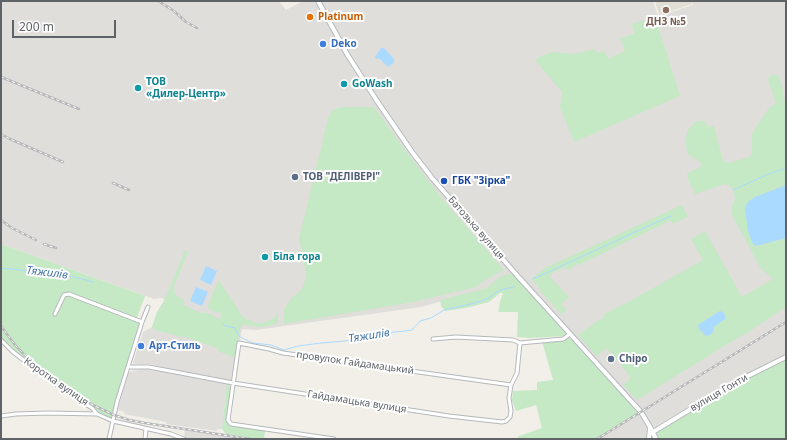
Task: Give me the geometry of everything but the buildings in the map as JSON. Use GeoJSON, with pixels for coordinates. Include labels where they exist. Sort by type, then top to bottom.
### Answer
{"type":"FeatureCollection","features":[{"type":"Feature","properties":{"kind":"street","name":"Батозька вулиця"},"geometry":{"type":"LineString","coordinates":[[318,1],[347,54],[412,152],[514,272],[641,412],[656,439]]}},
{"type":"Feature","properties":{"kind":"street"},"geometry":{"type":"LineString","coordinates":[[55,314],[64,295],[69,294],[142,322]]}},
{"type":"Feature","properties":{"kind":"street"},"geometry":{"type":"LineString","coordinates":[[109,439],[117,402],[148,307]]}},
{"type":"Feature","properties":{"kind":"street"},"geometry":{"type":"LineString","coordinates":[[433,339],[456,337],[513,340],[520,343],[563,340],[570,334]]}},
{"type":"Feature","properties":{"kind":"street","name":"Коротка вулиця"},"geometry":{"type":"LineString","coordinates":[[1,340],[28,364],[68,393],[92,408],[97,414],[113,421],[171,434],[184,439]]}},
{"type":"Feature","properties":{"kind":"street","name":"провулок Гайдамацький"},"geometry":{"type":"LineString","coordinates":[[233,383],[239,343],[283,353],[511,385]]}},
{"type":"Feature","properties":{"kind":"street","name":"Гайдамацька вулиця"},"geometry":{"type":"LineString","coordinates":[[128,367],[149,367],[233,383],[498,422],[506,421],[510,416],[511,412],[508,402],[511,385],[517,373],[520,343]]}},
{"type":"Feature","properties":{"kind":"street","name":"вулиця Гонти"},"geometry":{"type":"LineString","coordinates":[[653,432],[732,384],[786,357]]}},
{"type":"Feature","properties":{"kind":"street"},"geometry":{"type":"LineString","coordinates":[[233,383],[228,420],[231,424],[334,439]]}},
{"type":"Feature","properties":{"kind":"street"},"geometry":{"type":"LineString","coordinates":[[1,416],[48,413],[97,414]]}},
{"type":"Feature","properties":{"kind":"street"},"geometry":{"type":"LineString","coordinates":[[649,439],[650,427]]}},
{"type":"Feature","properties":{"kind":"street"},"geometry":{"type":"LineString","coordinates":[[144,439],[146,429]]}},
{"type":"Feature","properties":{"kind":"street"},"geometry":{"type":"LineString","coordinates":[[171,434],[171,439]]}},
{"type":"Feature","properties":{"kind":"shaded area"},"geometry":{"type":"Polygon","coordinates":[[[1,1],[279,1],[286,10],[303,1],[653,1],[658,16],[693,5],[692,1],[786,1],[786,354],[730,382],[660,424],[650,431],[652,439],[597,439],[640,412],[514,272],[485,289],[421,307],[256,330],[242,329],[231,381],[150,364],[142,365],[133,363],[143,332],[152,327],[157,312],[164,299],[154,299],[1,244],[1,1]]]}},
{"type":"Feature","properties":{"kind":"shaded area","name":"ДНЗ №5"},"geometry":{"type":"Polygon","coordinates":[[[655,1],[691,1],[692,4],[659,15],[655,1]]]}},
{"type":"Feature","properties":{"kind":"shaded area"},"geometry":{"type":"Polygon","coordinates":[[[140,369],[227,383],[222,429],[217,429],[217,431],[166,424],[166,422],[124,414],[125,412],[118,410],[128,374],[140,369]]]}},
{"type":"Feature","properties":{"kind":"shaded area"},"geometry":{"type":"Polygon","coordinates":[[[185,429],[227,435],[250,439],[184,439],[185,429]]]}},
{"type":"Feature","properties":{"kind":"green space"},"geometry":{"type":"Polygon","coordinates":[[[655,17],[680,96],[574,142],[560,107],[562,92],[535,60],[552,52],[573,54],[595,49],[596,53],[604,51],[608,59],[625,51],[620,38],[634,34],[632,24],[655,17]]]}},
{"type":"Feature","properties":{"kind":"green space"},"geometry":{"type":"Polygon","coordinates":[[[772,75],[779,76],[786,105],[786,185],[755,197],[749,201],[745,209],[755,246],[786,238],[786,307],[750,331],[637,400],[623,385],[630,379],[630,376],[607,348],[596,356],[578,335],[604,317],[604,314],[703,260],[691,239],[705,231],[742,297],[773,279],[761,269],[732,215],[732,205],[735,199],[733,190],[730,186],[725,184],[695,194],[687,174],[702,166],[700,162],[687,152],[685,140],[688,130],[694,123],[704,121],[709,127],[714,126],[723,161],[729,163],[749,157],[752,152],[752,133],[769,108],[775,103],[768,80],[772,75]]]}},
{"type":"Feature","properties":{"kind":"green space"},"geometry":{"type":"Polygon","coordinates":[[[342,107],[374,107],[440,196],[504,270],[488,278],[476,287],[413,302],[284,324],[284,309],[292,298],[302,289],[305,281],[306,273],[303,252],[299,239],[328,118],[332,110],[342,107]]]}},
{"type":"Feature","properties":{"kind":"green space"},"geometry":{"type":"Polygon","coordinates":[[[682,205],[688,217],[673,224],[671,220],[579,265],[578,264],[568,270],[567,268],[562,268],[549,276],[569,297],[561,304],[567,310],[562,315],[531,279],[545,268],[682,205]]]}},
{"type":"Feature","properties":{"kind":"green space"},"geometry":{"type":"Polygon","coordinates":[[[1,244],[145,296],[136,320],[141,326],[113,421],[97,414],[94,410],[74,398],[12,351],[1,340],[1,244]]]}},
{"type":"Feature","properties":{"kind":"green space"},"geometry":{"type":"Polygon","coordinates":[[[185,250],[188,252],[174,286],[175,295],[184,300],[183,305],[201,313],[207,313],[219,320],[222,314],[209,309],[208,306],[218,281],[221,283],[242,316],[246,319],[256,323],[267,322],[275,317],[278,311],[278,319],[276,324],[259,327],[242,324],[236,356],[232,357],[218,351],[217,348],[188,338],[156,330],[152,327],[157,312],[164,302],[185,250]]]}},
{"type":"Feature","properties":{"kind":"green space"},"geometry":{"type":"Polygon","coordinates":[[[514,274],[566,334],[564,336],[530,338],[517,337],[518,312],[498,312],[503,293],[500,293],[489,302],[466,308],[445,311],[441,306],[440,300],[487,288],[499,277],[514,274]]]}},
{"type":"Feature","properties":{"kind":"green space"},"geometry":{"type":"Polygon","coordinates":[[[570,334],[641,412],[597,439],[517,439],[519,436],[542,428],[536,405],[516,411],[512,400],[513,391],[537,390],[537,382],[553,380],[542,341],[563,339],[570,334]]]}},
{"type":"Feature","properties":{"kind":"green space"},"geometry":{"type":"Polygon","coordinates":[[[786,357],[786,439],[656,439],[653,432],[732,384],[786,357]]]}},
{"type":"Feature","properties":{"kind":"green space"},"geometry":{"type":"Polygon","coordinates":[[[227,383],[231,388],[227,420],[230,425],[265,430],[264,439],[226,434],[222,429],[227,383]]]}},
{"type":"Feature","properties":{"kind":"water"},"geometry":{"type":"Polygon","coordinates":[[[381,48],[384,48],[394,59],[394,62],[388,67],[379,58],[377,59],[375,57],[381,48]]]}},
{"type":"Feature","properties":{"kind":"water"},"geometry":{"type":"Polygon","coordinates":[[[786,185],[786,238],[755,246],[748,231],[745,209],[746,205],[755,197],[786,185]]]}},
{"type":"Feature","properties":{"kind":"water"},"geometry":{"type":"Polygon","coordinates":[[[206,266],[217,271],[211,285],[200,280],[206,266]]]}},
{"type":"Feature","properties":{"kind":"water"},"geometry":{"type":"Polygon","coordinates":[[[196,287],[208,292],[202,306],[190,301],[196,287]]]}},
{"type":"Feature","properties":{"kind":"water"},"geometry":{"type":"Polygon","coordinates":[[[720,311],[723,312],[726,317],[725,319],[714,327],[713,332],[710,335],[706,336],[699,329],[698,325],[720,311]]]}},
{"type":"Feature","properties":{"kind":"waterway","name":"Тяжилів"},"geometry":{"type":"LineString","coordinates":[[733,190],[786,168]]}},
{"type":"Feature","properties":{"kind":"waterway","name":"Тяжилів"},"geometry":{"type":"LineString","coordinates":[[533,279],[671,216]]}},
{"type":"Feature","properties":{"kind":"waterway","name":"Тяжилів"},"geometry":{"type":"LineString","coordinates":[[1,268],[41,272],[79,278],[93,282]]}},
{"type":"Feature","properties":{"kind":"waterway","name":"Тяжилів"},"geometry":{"type":"LineString","coordinates":[[223,324],[235,328],[240,337],[253,343],[271,345],[284,350],[298,346],[345,341],[366,336],[412,330],[420,321],[431,318],[444,310],[487,299],[500,290],[514,287]]}},
{"type":"Feature","properties":{"kind":"railway"},"geometry":{"type":"LineString","coordinates":[[158,1],[174,11],[186,22],[197,28]]}},
{"type":"Feature","properties":{"kind":"railway"},"geometry":{"type":"LineString","coordinates":[[1,77],[79,109]]}},
{"type":"Feature","properties":{"kind":"railway"},"geometry":{"type":"LineString","coordinates":[[1,134],[63,162]]}},
{"type":"Feature","properties":{"kind":"railway"},"geometry":{"type":"LineString","coordinates":[[113,183],[129,190]]}},
{"type":"Feature","properties":{"kind":"railway"},"geometry":{"type":"LineString","coordinates":[[1,220],[12,228],[36,240]]}},
{"type":"Feature","properties":{"kind":"railway"},"geometry":{"type":"LineString","coordinates":[[44,244],[56,248]]}},
{"type":"Feature","properties":{"kind":"railway"},"geometry":{"type":"LineString","coordinates":[[597,439],[786,322]]}},
{"type":"Feature","properties":{"kind":"railway"},"geometry":{"type":"LineString","coordinates":[[1,326],[15,345],[42,373],[69,392],[114,415],[145,423],[250,439]]}},
{"type":"Feature","properties":{"kind":"place","name":"ДНЗ №5"},"geometry":{"type":"Point","coordinates":[666,10]}},
{"type":"Feature","properties":{"kind":"place","name":"Platinum"},"geometry":{"type":"Point","coordinates":[310,17]}},
{"type":"Feature","properties":{"kind":"place","name":"Deko"},"geometry":{"type":"Point","coordinates":[323,44]}},
{"type":"Feature","properties":{"kind":"place","name":"GoWash"},"geometry":{"type":"Point","coordinates":[344,84]}},
{"type":"Feature","properties":{"kind":"place","name":"ТОВ «Дилер-Центр»"},"geometry":{"type":"Point","coordinates":[138,88]}},
{"type":"Feature","properties":{"kind":"place","name":"ТОВ \"ДЕЛІВЕРІ\""},"geometry":{"type":"Point","coordinates":[295,177]}},
{"type":"Feature","properties":{"kind":"place","name":"ГБК \"Зірка\""},"geometry":{"type":"Point","coordinates":[444,181]}},
{"type":"Feature","properties":{"kind":"place","name":"Біла гора"},"geometry":{"type":"Point","coordinates":[265,257]}},
{"type":"Feature","properties":{"kind":"place","name":"Арт-Стиль"},"geometry":{"type":"Point","coordinates":[141,346]}},
{"type":"Feature","properties":{"kind":"place","name":"Chipo"},"geometry":{"type":"Point","coordinates":[611,359]}}]}
